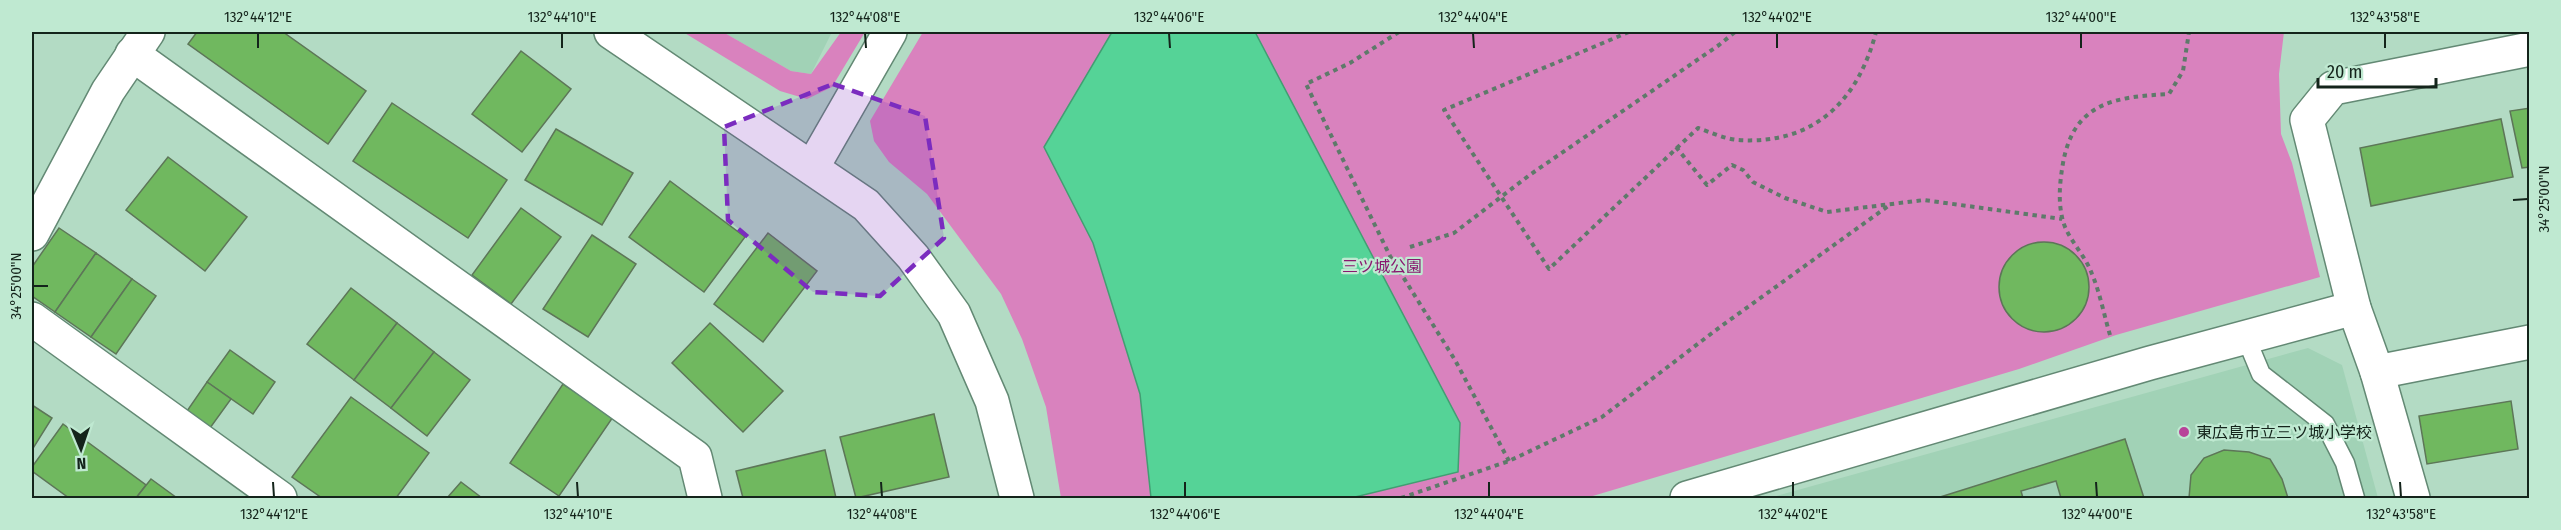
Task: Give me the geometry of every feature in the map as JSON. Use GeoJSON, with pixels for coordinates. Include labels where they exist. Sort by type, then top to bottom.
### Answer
{"type":"FeatureCollection","features":[{"type":"Feature","properties":{"kind":"street"},"geometry":{"type":"LineString","coordinates":[[611,32],[866,205],[914,257],[954,314],[992,401],[1017,498]]}},
{"type":"Feature","properties":{"kind":"street"},"geometry":{"type":"LineString","coordinates":[[813,168],[890,32]]}},
{"type":"Feature","properties":{"kind":"street"},"geometry":{"type":"LineString","coordinates":[[32,234],[108,91],[140,43],[695,457],[705,498]]}},
{"type":"Feature","properties":{"kind":"street"},"geometry":{"type":"LineString","coordinates":[[2413,498],[2377,372],[2354,308],[2307,120],[2333,88],[2529,49]]}},
{"type":"Feature","properties":{"kind":"street"},"geometry":{"type":"LineString","coordinates":[[1687,498],[2150,363],[2354,308]]}},
{"type":"Feature","properties":{"kind":"street"},"geometry":{"type":"LineString","coordinates":[[32,320],[280,498]]}},
{"type":"Feature","properties":{"kind":"street"},"geometry":{"type":"LineString","coordinates":[[2377,372],[2529,342]]}},
{"type":"Feature","properties":{"kind":"lane"},"geometry":{"type":"LineString","coordinates":[[2246,338],[2261,374],[2325,424],[2345,463],[2355,498]]}},
{"type":"Feature","properties":{"kind":"path"},"geometry":{"type":"LineString","coordinates":[[1399,32],[1350,63],[1306,84],[1390,256],[1455,360],[1509,461]]}},
{"type":"Feature","properties":{"kind":"path"},"geometry":{"type":"LineString","coordinates":[[1629,32],[1444,110],[1549,269],[1698,128],[1736,140],[1765,139],[1798,131],[1830,114],[1851,93],[1869,58],[1876,32]]}},
{"type":"Feature","properties":{"kind":"path"},"geometry":{"type":"LineString","coordinates":[[1410,247],[1454,233],[1501,196],[1735,32]]}},
{"type":"Feature","properties":{"kind":"path"},"geometry":{"type":"LineString","coordinates":[[2112,342],[2092,272],[2062,219],[2060,186],[2067,142],[2080,119],[2102,105],[2140,96],[2169,94],[2183,71],[2189,32]]}},
{"type":"Feature","properties":{"kind":"path"},"geometry":{"type":"LineString","coordinates":[[1676,147],[1707,185],[1732,165],[1743,170],[1753,182],[1785,198],[1827,212],[1924,200],[2062,219]]}},
{"type":"Feature","properties":{"kind":"path"},"geometry":{"type":"LineString","coordinates":[[1401,498],[1509,461],[1602,417],[1720,327],[1891,204]]}},
{"type":"Feature","properties":{"kind":"highlighted area"},"geometry":{"type":"Polygon","coordinates":[[[833,84],[925,116],[944,238],[880,296],[813,292],[728,220],[724,127],[833,84]]]}},
{"type":"Feature","properties":{"kind":"shaded area"},"geometry":{"type":"Polygon","coordinates":[[[723,32],[832,32],[811,74],[791,71],[723,32]]]}},
{"type":"Feature","properties":{"kind":"shaded area"},"geometry":{"type":"Polygon","coordinates":[[[1112,32],[1255,32],[1460,423],[1458,472],[1351,498],[1151,498],[1140,394],[1093,243],[1044,147],[1112,32]]]}},
{"type":"Feature","properties":{"kind":"shaded area","name":"東広島市立三ツ城小学校"},"geometry":{"type":"Polygon","coordinates":[[[2308,348],[2342,365],[2378,498],[1769,498],[2308,348]]]}},
{"type":"Feature","properties":{"kind":"green space"},"geometry":{"type":"Polygon","coordinates":[[[683,32],[723,32],[791,71],[811,74],[841,32],[865,32],[832,87],[807,99],[780,91],[683,32]]]}},
{"type":"Feature","properties":{"kind":"green space","name":"三ツ城公園"},"geometry":{"type":"Polygon","coordinates":[[[923,32],[2284,32],[2279,74],[2281,134],[2292,163],[2320,277],[2116,335],[2019,369],[1586,498],[1061,498],[1046,407],[1022,339],[1001,294],[927,194],[889,162],[874,141],[870,121],[923,32]]]}},
{"type":"Feature","properties":{"kind":"building"},"geometry":{"type":"Polygon","coordinates":[[[197,32],[283,32],[366,91],[328,144],[188,44],[197,32]]]}},
{"type":"Feature","properties":{"kind":"building"},"geometry":{"type":"Polygon","coordinates":[[[521,51],[571,89],[522,152],[472,114],[521,51]]]}},
{"type":"Feature","properties":{"kind":"building"},"geometry":{"type":"Polygon","coordinates":[[[392,103],[507,180],[468,238],[353,161],[392,103]]]}},
{"type":"Feature","properties":{"kind":"building"},"geometry":{"type":"Polygon","coordinates":[[[2530,108],[2530,167],[2522,168],[2510,111],[2530,108]]]}},
{"type":"Feature","properties":{"kind":"building"},"geometry":{"type":"Polygon","coordinates":[[[2501,119],[2513,177],[2371,206],[2360,148],[2501,119]]]}},
{"type":"Feature","properties":{"kind":"building"},"geometry":{"type":"Polygon","coordinates":[[[556,129],[633,173],[602,225],[525,180],[556,129]]]}},
{"type":"Feature","properties":{"kind":"building"},"geometry":{"type":"Polygon","coordinates":[[[168,157],[247,217],[205,271],[126,210],[168,157]]]}},
{"type":"Feature","properties":{"kind":"building"},"geometry":{"type":"Polygon","coordinates":[[[670,181],[745,237],[704,292],[629,237],[670,181]]]}},
{"type":"Feature","properties":{"kind":"building"},"geometry":{"type":"Polygon","coordinates":[[[521,208],[561,237],[511,304],[472,275],[521,208]]]}},
{"type":"Feature","properties":{"kind":"building"},"geometry":{"type":"Polygon","coordinates":[[[59,228],[96,253],[55,312],[32,296],[32,267],[59,228]]]}},
{"type":"Feature","properties":{"kind":"building"},"geometry":{"type":"Polygon","coordinates":[[[768,233],[817,271],[763,342],[714,304],[768,233]]]}},
{"type":"Feature","properties":{"kind":"building"},"geometry":{"type":"Polygon","coordinates":[[[592,235],[636,264],[588,337],[543,309],[592,235]]]}},
{"type":"Feature","properties":{"kind":"building"},"geometry":{"type":"Polygon","coordinates":[[[2035,242],[2053,242],[2069,249],[2082,262],[2089,278],[2089,296],[2082,312],[2069,325],[2053,332],[2035,332],[2019,325],[2006,312],[1999,296],[1999,278],[2006,262],[2019,249],[2035,242]]]}},
{"type":"Feature","properties":{"kind":"building"},"geometry":{"type":"Polygon","coordinates":[[[96,253],[132,279],[91,337],[55,312],[96,253]]]}},
{"type":"Feature","properties":{"kind":"building"},"geometry":{"type":"Polygon","coordinates":[[[132,279],[156,296],[116,354],[91,337],[132,279]]]}},
{"type":"Feature","properties":{"kind":"building"},"geometry":{"type":"Polygon","coordinates":[[[351,288],[397,323],[354,380],[307,344],[351,288]]]}},
{"type":"Feature","properties":{"kind":"building"},"geometry":{"type":"Polygon","coordinates":[[[397,323],[434,352],[391,408],[354,380],[397,323]]]}},
{"type":"Feature","properties":{"kind":"building"},"geometry":{"type":"Polygon","coordinates":[[[710,323],[783,391],[743,432],[672,363],[710,323]]]}},
{"type":"Feature","properties":{"kind":"building"},"geometry":{"type":"Polygon","coordinates":[[[230,350],[275,382],[253,414],[207,382],[230,350]]]}},
{"type":"Feature","properties":{"kind":"building"},"geometry":{"type":"Polygon","coordinates":[[[434,352],[470,380],[427,436],[391,408],[434,352]]]}},
{"type":"Feature","properties":{"kind":"building"},"geometry":{"type":"Polygon","coordinates":[[[207,382],[231,399],[210,428],[187,411],[207,382]]]}},
{"type":"Feature","properties":{"kind":"building"},"geometry":{"type":"Polygon","coordinates":[[[563,384],[613,417],[559,496],[510,463],[563,384]]]}},
{"type":"Feature","properties":{"kind":"building"},"geometry":{"type":"Polygon","coordinates":[[[351,397],[429,453],[396,498],[322,498],[292,477],[351,397]]]}},
{"type":"Feature","properties":{"kind":"building"},"geometry":{"type":"Polygon","coordinates":[[[2511,401],[2518,449],[2427,464],[2419,416],[2511,401]]]}},
{"type":"Feature","properties":{"kind":"building"},"geometry":{"type":"Polygon","coordinates":[[[32,405],[52,418],[32,450],[32,405]]]}},
{"type":"Feature","properties":{"kind":"building"},"geometry":{"type":"Polygon","coordinates":[[[934,414],[949,477],[856,498],[840,437],[934,414]]]}},
{"type":"Feature","properties":{"kind":"building"},"geometry":{"type":"Polygon","coordinates":[[[63,424],[146,485],[136,498],[69,498],[32,471],[32,467],[63,424]]]}},
{"type":"Feature","properties":{"kind":"building"},"geometry":{"type":"Polygon","coordinates":[[[2125,439],[2144,498],[2061,498],[2056,481],[2021,491],[2023,498],[1937,498],[2125,439]]]}},
{"type":"Feature","properties":{"kind":"building"},"geometry":{"type":"Polygon","coordinates":[[[825,450],[836,498],[743,498],[736,471],[825,450]]]}},
{"type":"Feature","properties":{"kind":"building"},"geometry":{"type":"Polygon","coordinates":[[[2224,450],[2249,452],[2270,459],[2282,479],[2288,498],[2189,498],[2191,475],[2204,458],[2224,450]]]}},
{"type":"Feature","properties":{"kind":"building"},"geometry":{"type":"Polygon","coordinates":[[[151,479],[177,498],[136,498],[151,479]]]}},
{"type":"Feature","properties":{"kind":"building"},"geometry":{"type":"Polygon","coordinates":[[[461,482],[482,498],[447,498],[461,482]]]}},
{"type":"Feature","properties":{"kind":"place","name":"東広島市立三ツ城小学校"},"geometry":{"type":"Point","coordinates":[2184,432]}}]}
